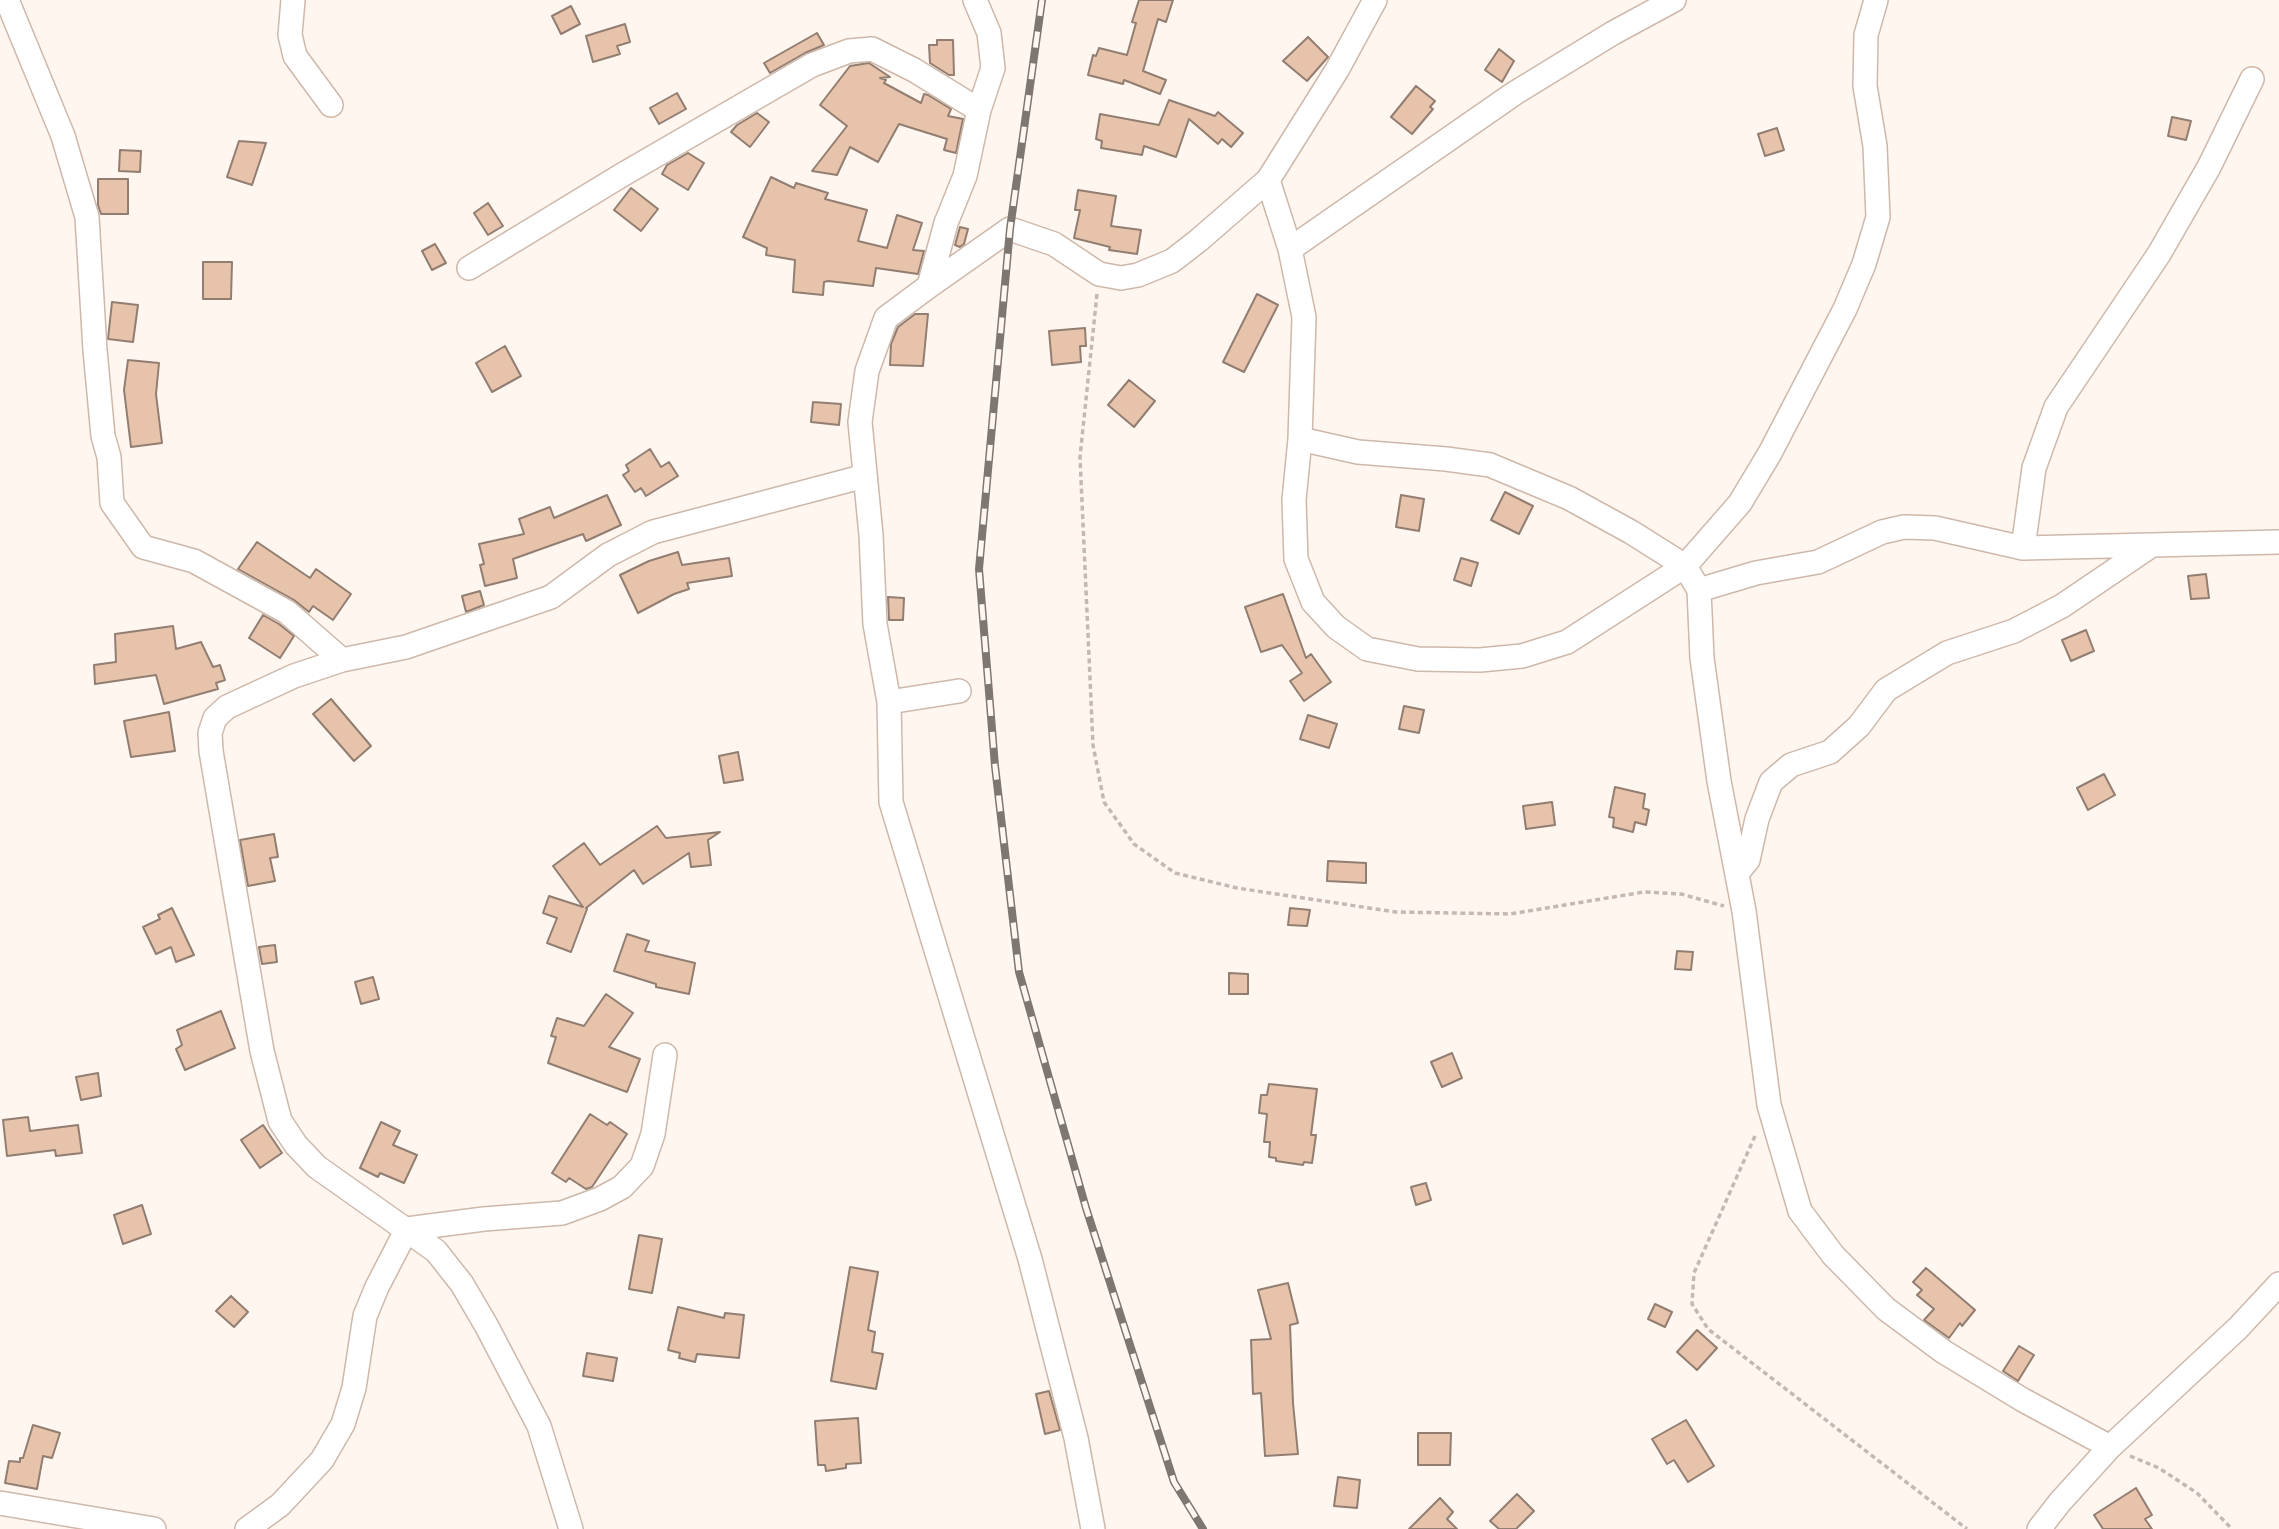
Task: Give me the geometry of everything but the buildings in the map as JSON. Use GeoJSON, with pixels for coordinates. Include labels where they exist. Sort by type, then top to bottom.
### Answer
{"type":"FeatureCollection","features":[{"type":"Feature","properties":{"kind":"street"},"geometry":{"type":"LineString","coordinates":[[7,0],[63,136],[87,217],[95,350],[103,436],[109,457],[113,503],[142,547],[194,561],[287,612],[342,660]]}},
{"type":"Feature","properties":{"kind":"street"},"geometry":{"type":"LineString","coordinates":[[293,0],[290,35],[295,56],[303,71],[331,105]]}},
{"type":"Feature","properties":{"kind":"street"},"geometry":{"type":"LineString","coordinates":[[929,286],[946,223],[965,176],[979,110],[993,68],[989,33],[975,0]]}},
{"type":"Feature","properties":{"kind":"street"},"geometry":{"type":"LineString","coordinates":[[1093,1529],[1076,1438],[1030,1259],[891,802],[889,702],[875,624],[871,536],[860,422],[867,371],[886,318],[1010,229],[1054,244],[1099,274],[1129,277],[1172,261],[1268,180],[1337,70],[1375,0]]}},
{"type":"Feature","properties":{"kind":"street"},"geometry":{"type":"LineString","coordinates":[[1290,249],[1515,93],[1612,33],[1674,0]]}},
{"type":"Feature","properties":{"kind":"street"},"geometry":{"type":"LineString","coordinates":[[1268,180],[1290,249],[1304,317],[1300,439],[1294,500],[1296,559],[1313,602],[1336,627],[1367,649],[1418,659],[1480,660],[1522,656],[1567,642],[1685,566],[1741,503],[1770,453],[1845,309],[1864,264],[1878,216],[1875,146],[1865,86],[1866,35],[1875,0]]}},
{"type":"Feature","properties":{"kind":"street"},"geometry":{"type":"LineString","coordinates":[[469,268],[622,175],[812,65],[849,51],[872,49],[914,70],[979,110]]}},
{"type":"Feature","properties":{"kind":"street"},"geometry":{"type":"LineString","coordinates":[[2023,548],[2035,468],[2056,407],[2159,254],[2209,167],[2252,79]]}},
{"type":"Feature","properties":{"kind":"street"},"geometry":{"type":"LineString","coordinates":[[1300,439],[1358,452],[1490,465],[1569,498],[1685,566],[1699,590],[1702,658],[1717,767],[1744,911],[1769,1105],[1800,1211],[1833,1255],[1877,1300],[1944,1352],[2023,1400],[2110,1447]]}},
{"type":"Feature","properties":{"kind":"street"},"geometry":{"type":"LineString","coordinates":[[571,1529],[539,1426],[462,1284],[436,1251],[317,1167],[296,1145],[280,1121],[262,1051],[210,733],[215,718],[227,706],[342,660],[406,647],[551,597],[608,555],[653,532],[865,475]]}},
{"type":"Feature","properties":{"kind":"street"},"geometry":{"type":"LineString","coordinates":[[1699,590],[1756,573],[1818,562],[1882,533],[1904,527],[1935,528],[2023,548],[2279,542]]}},
{"type":"Feature","properties":{"kind":"street"},"geometry":{"type":"LineString","coordinates":[[1738,872],[1748,860],[1757,818],[1771,782],[1791,765],[1830,752],[1859,726],[1886,690],[1947,653],[2014,631],[2062,606],[2152,545]]}},
{"type":"Feature","properties":{"kind":"street"},"geometry":{"type":"LineString","coordinates":[[889,702],[959,691]]}},
{"type":"Feature","properties":{"kind":"street"},"geometry":{"type":"LineString","coordinates":[[407,1229],[562,1213],[600,1199],[622,1186],[642,1166],[653,1133],[665,1055]]}},
{"type":"Feature","properties":{"kind":"street"},"geometry":{"type":"LineString","coordinates":[[247,1529],[280,1505],[322,1460],[343,1424],[354,1388],[365,1316],[407,1229]]}},
{"type":"Feature","properties":{"kind":"street"},"geometry":{"type":"LineString","coordinates":[[2039,1529],[2110,1447],[2238,1328],[2279,1284]]}},
{"type":"Feature","properties":{"kind":"street"},"geometry":{"type":"LineString","coordinates":[[0,1503],[154,1529]]}},
{"type":"Feature","properties":{"kind":"path"},"geometry":{"type":"LineString","coordinates":[[1099,274],[1080,457],[1093,745],[1104,802],[1135,844],[1175,873],[1237,888],[1396,912],[1510,914],[1644,892],[1681,894],[1744,911]]}},
{"type":"Feature","properties":{"kind":"path"},"geometry":{"type":"LineString","coordinates":[[1769,1105],[1694,1273],[1692,1304],[1708,1329],[1967,1529]]}},
{"type":"Feature","properties":{"kind":"path"},"geometry":{"type":"LineString","coordinates":[[2110,1447],[2159,1468],[2197,1493],[2232,1529]]}},
{"type":"Feature","properties":{"kind":"railway"},"geometry":{"type":"LineString","coordinates":[[1042,0],[1010,229],[979,569],[995,766],[1019,972],[1086,1208],[1174,1482],[1203,1529]]}}]}
